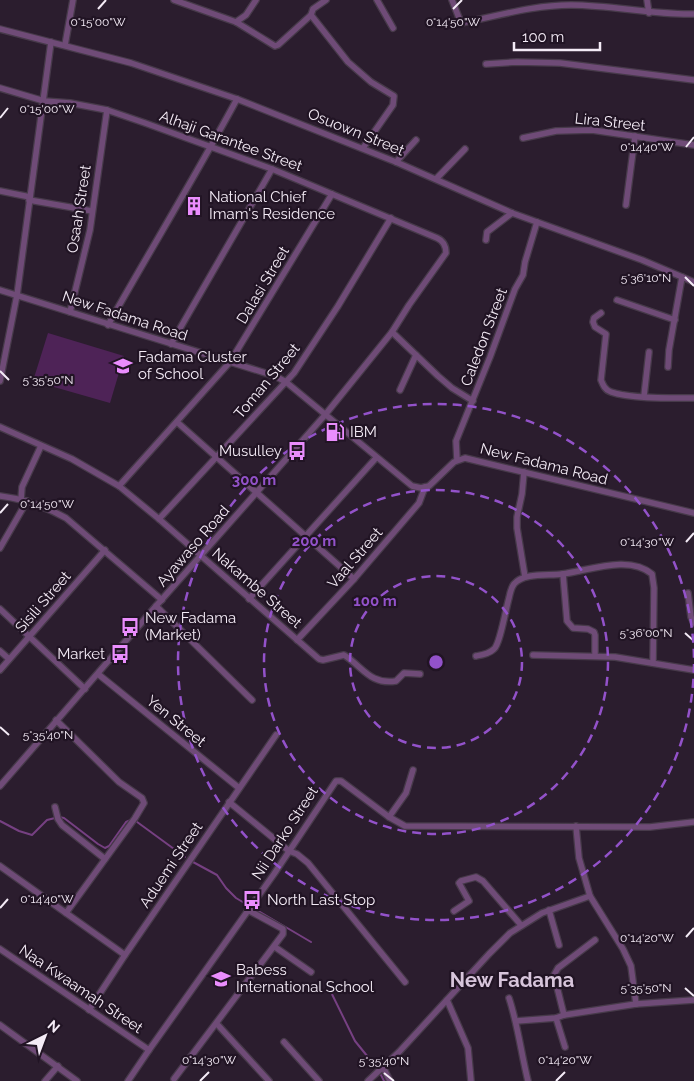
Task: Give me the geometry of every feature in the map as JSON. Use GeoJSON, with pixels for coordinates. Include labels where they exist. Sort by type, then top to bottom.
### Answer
{"type":"FeatureCollection","features":[{"type":"Feature","properties":{"kind":"street"},"geometry":{"type":"LineString","coordinates":[[64,45],[73,0]]}},
{"type":"Feature","properties":{"kind":"street"},"geometry":{"type":"LineString","coordinates":[[174,0],[236,22],[275,46],[311,14],[313,8],[326,0]]}},
{"type":"Feature","properties":{"kind":"street"},"geometry":{"type":"LineString","coordinates":[[236,22],[246,15],[256,0]]}},
{"type":"Feature","properties":{"kind":"street"},"geometry":{"type":"LineString","coordinates":[[377,0],[394,28]]}},
{"type":"Feature","properties":{"kind":"street"},"geometry":{"type":"LineString","coordinates":[[452,0],[461,23],[552,3],[610,7],[649,13],[694,14]]}},
{"type":"Feature","properties":{"kind":"street"},"geometry":{"type":"LineString","coordinates":[[609,0],[610,7]]}},
{"type":"Feature","properties":{"kind":"street"},"geometry":{"type":"LineString","coordinates":[[647,0],[649,13]]}},
{"type":"Feature","properties":{"kind":"street"},"geometry":{"type":"LineString","coordinates":[[311,14],[348,62],[371,82],[394,96],[393,105],[363,148]]}},
{"type":"Feature","properties":{"kind":"street","name":"Osuown Street"},"geometry":{"type":"LineString","coordinates":[[0,29],[131,62],[237,99],[363,148],[512,213],[642,260],[694,282]]}},
{"type":"Feature","properties":{"kind":"street"},"geometry":{"type":"LineString","coordinates":[[0,381],[18,295],[51,42]]}},
{"type":"Feature","properties":{"kind":"street"},"geometry":{"type":"LineString","coordinates":[[486,64],[517,62],[560,63],[694,80]]}},
{"type":"Feature","properties":{"kind":"street","name":"Alhaji Garantee Street"},"geometry":{"type":"LineString","coordinates":[[0,88],[44,101],[70,103],[107,110],[212,146],[391,218],[442,240],[444,244]]}},
{"type":"Feature","properties":{"kind":"street"},"geometry":{"type":"LineString","coordinates":[[108,324],[162,229],[190,186],[237,99]]}},
{"type":"Feature","properties":{"kind":"street","name":"Osaah Street"},"geometry":{"type":"LineString","coordinates":[[70,312],[86,249],[107,110]]}},
{"type":"Feature","properties":{"kind":"street","name":"Lira Street"},"geometry":{"type":"LineString","coordinates":[[523,138],[556,131],[592,130],[694,145]]}},
{"type":"Feature","properties":{"kind":"street"},"geometry":{"type":"LineString","coordinates":[[626,205],[635,136]]}},
{"type":"Feature","properties":{"kind":"street"},"geometry":{"type":"LineString","coordinates":[[396,162],[416,140]]}},
{"type":"Feature","properties":{"kind":"street"},"geometry":{"type":"LineString","coordinates":[[436,179],[465,149]]}},
{"type":"Feature","properties":{"kind":"street"},"geometry":{"type":"LineString","coordinates":[[171,344],[272,169]]}},
{"type":"Feature","properties":{"kind":"street"},"geometry":{"type":"LineString","coordinates":[[0,191],[92,211]]}},
{"type":"Feature","properties":{"kind":"street","name":"Dalasi Street"},"geometry":{"type":"LineString","coordinates":[[118,486],[230,362],[332,194]]}},
{"type":"Feature","properties":{"kind":"street"},"geometry":{"type":"LineString","coordinates":[[486,240],[487,232],[512,213]]}},
{"type":"Feature","properties":{"kind":"street","name":"Toman Street"},"geometry":{"type":"LineString","coordinates":[[159,519],[286,382],[318,338],[391,218]]}},
{"type":"Feature","properties":{"kind":"street","name":"Caledon Street"},"geometry":{"type":"LineString","coordinates":[[457,460],[456,441],[515,289],[523,275],[537,222]]}},
{"type":"Feature","properties":{"kind":"street","name":"Ayawaso Road"},"geometry":{"type":"LineString","coordinates":[[0,786],[325,414],[392,332],[446,253],[444,244]]}},
{"type":"Feature","properties":{"kind":"street"},"geometry":{"type":"LineString","coordinates":[[668,368],[669,350],[682,278]]}},
{"type":"Feature","properties":{"kind":"street","name":"New Fadama Road"},"geometry":{"type":"LineString","coordinates":[[0,290],[261,371],[286,382],[412,486],[425,487],[433,484],[457,460],[470,458],[694,513]]}},
{"type":"Feature","properties":{"kind":"street"},"geometry":{"type":"LineString","coordinates":[[617,300],[675,320]]}},
{"type":"Feature","properties":{"kind":"street"},"geometry":{"type":"LineString","coordinates":[[601,313],[594,318],[593,322],[596,327],[606,334],[600,380],[604,387],[610,392],[644,396],[694,398]]}},
{"type":"Feature","properties":{"kind":"street"},"geometry":{"type":"LineString","coordinates":[[392,332],[452,388],[473,401]]}},
{"type":"Feature","properties":{"kind":"street"},"geometry":{"type":"LineString","coordinates":[[644,396],[649,352]]}},
{"type":"Feature","properties":{"kind":"street"},"geometry":{"type":"LineString","coordinates":[[400,390],[416,355]]}},
{"type":"Feature","properties":{"kind":"street"},"geometry":{"type":"LineString","coordinates":[[177,422],[354,579]]}},
{"type":"Feature","properties":{"kind":"street","name":"Nakambe Street"},"geometry":{"type":"LineString","coordinates":[[0,427],[72,459],[118,486],[159,519],[321,660],[342,654],[376,680],[394,682],[404,673],[420,674]]}},
{"type":"Feature","properties":{"kind":"street"},"geometry":{"type":"LineString","coordinates":[[0,548],[24,500],[22,487],[41,446]]}},
{"type":"Feature","properties":{"kind":"street"},"geometry":{"type":"LineString","coordinates":[[249,599],[376,458]]}},
{"type":"Feature","properties":{"kind":"street"},"geometry":{"type":"LineString","coordinates":[[524,472],[517,528],[525,577]]}},
{"type":"Feature","properties":{"kind":"street","name":"Vaal Street"},"geometry":{"type":"LineString","coordinates":[[297,640],[354,579],[419,503],[425,487]]}},
{"type":"Feature","properties":{"kind":"street"},"geometry":{"type":"LineString","coordinates":[[0,496],[24,500],[52,510],[66,518],[162,600]]}},
{"type":"Feature","properties":{"kind":"street","name":"Sisili Street"},"geometry":{"type":"LineString","coordinates":[[0,670],[105,550]]}},
{"type":"Feature","properties":{"kind":"street"},"geometry":{"type":"LineString","coordinates":[[476,656],[488,653],[497,645],[511,589],[516,581],[525,577],[563,574],[615,564],[634,566],[645,569],[652,574],[654,588],[653,663]]}},
{"type":"Feature","properties":{"kind":"street"},"geometry":{"type":"LineString","coordinates":[[563,574],[567,621],[573,628],[588,629],[594,632],[595,655]]}},
{"type":"Feature","properties":{"kind":"street"},"geometry":{"type":"LineString","coordinates":[[688,593],[694,623]]}},
{"type":"Feature","properties":{"kind":"street"},"geometry":{"type":"LineString","coordinates":[[156,606],[252,700]]}},
{"type":"Feature","properties":{"kind":"street"},"geometry":{"type":"LineString","coordinates":[[0,609],[85,689]]}},
{"type":"Feature","properties":{"kind":"street"},"geometry":{"type":"LineString","coordinates":[[0,651],[9,659]]}},
{"type":"Feature","properties":{"kind":"street"},"geometry":{"type":"LineString","coordinates":[[533,655],[595,655],[694,670]]}},
{"type":"Feature","properties":{"kind":"street","name":"Yen Street"},"geometry":{"type":"LineString","coordinates":[[98,674],[239,788]]}},
{"type":"Feature","properties":{"kind":"street"},"geometry":{"type":"LineString","coordinates":[[56,720],[119,782],[142,798],[144,805],[66,913]]}},
{"type":"Feature","properties":{"kind":"street","name":"Aduemi Street"},"geometry":{"type":"LineString","coordinates":[[89,1010],[276,735]]}},
{"type":"Feature","properties":{"kind":"street"},"geometry":{"type":"LineString","coordinates":[[389,817],[406,793],[412,770]]}},
{"type":"Feature","properties":{"kind":"street","name":"Nii Darko Street"},"geometry":{"type":"LineString","coordinates":[[128,1081],[254,902],[336,781],[341,781],[389,817],[405,826],[650,827],[694,822]]}},
{"type":"Feature","properties":{"kind":"street"},"geometry":{"type":"LineString","coordinates":[[229,802],[289,851],[302,858],[405,982]]}},
{"type":"Feature","properties":{"kind":"street"},"geometry":{"type":"LineString","coordinates":[[55,807],[57,816],[68,830],[105,859]]}},
{"type":"Feature","properties":{"kind":"street"},"geometry":{"type":"LineString","coordinates":[[576,826],[579,858],[590,896],[623,949],[631,966],[636,1004]]}},
{"type":"Feature","properties":{"kind":"street"},"geometry":{"type":"LineString","coordinates":[[0,866],[125,955]]}},
{"type":"Feature","properties":{"kind":"street"},"geometry":{"type":"LineString","coordinates":[[454,911],[469,901],[459,883],[476,878],[483,881],[521,925]]}},
{"type":"Feature","properties":{"kind":"street"},"geometry":{"type":"LineString","coordinates":[[368,1081],[447,1000],[499,943],[521,925],[549,910],[590,896]]}},
{"type":"Feature","properties":{"kind":"street"},"geometry":{"type":"LineString","coordinates":[[174,1079],[283,934],[284,931],[282,929],[249,909]]}},
{"type":"Feature","properties":{"kind":"street"},"geometry":{"type":"LineString","coordinates":[[549,910],[559,945]]}},
{"type":"Feature","properties":{"kind":"street"},"geometry":{"type":"LineString","coordinates":[[564,1015],[554,975],[555,971],[595,940]]}},
{"type":"Feature","properties":{"kind":"street"},"geometry":{"type":"LineString","coordinates":[[275,947],[311,972]]}},
{"type":"Feature","properties":{"kind":"street","name":"Naa Kwaamah Street"},"geometry":{"type":"LineString","coordinates":[[0,949],[149,1050]]}},
{"type":"Feature","properties":{"kind":"street"},"geometry":{"type":"LineString","coordinates":[[509,998],[516,1021],[519,1045],[528,1081]]}},
{"type":"Feature","properties":{"kind":"street"},"geometry":{"type":"LineString","coordinates":[[447,1000],[468,1048],[471,1081]]}},
{"type":"Feature","properties":{"kind":"street"},"geometry":{"type":"LineString","coordinates":[[516,1021],[556,1018],[564,1015],[636,1004],[694,1000]]}},
{"type":"Feature","properties":{"kind":"street"},"geometry":{"type":"LineString","coordinates":[[556,1018],[564,1047]]}},
{"type":"Feature","properties":{"kind":"street"},"geometry":{"type":"LineString","coordinates":[[217,1024],[269,1081]]}},
{"type":"Feature","properties":{"kind":"street"},"geometry":{"type":"LineString","coordinates":[[0,1025],[77,1081]]}},
{"type":"Feature","properties":{"kind":"street"},"geometry":{"type":"LineString","coordinates":[[284,1042],[320,1081]]}},
{"type":"Feature","properties":{"kind":"street"},"geometry":{"type":"LineString","coordinates":[[45,1081],[58,1066]]}},
{"type":"Feature","properties":{"kind":"street"},"geometry":{"type":"LineString","coordinates":[[383,1067],[390,1081]]}},
{"type":"Feature","properties":{"kind":"shaded area"},"geometry":{"type":"Polygon","coordinates":[[[48,333],[124,356],[110,403],[33,381],[48,333]]]}},
{"type":"Feature","properties":{"kind":"waterway"},"geometry":{"type":"LineString","coordinates":[[0,821],[19,831],[32,835],[47,820],[59,817],[64,818],[105,848],[109,846],[126,822],[133,819],[185,857]]}},
{"type":"Feature","properties":{"kind":"waterway"},"geometry":{"type":"LineString","coordinates":[[193,862],[217,875],[226,888],[236,898],[246,904]]}},
{"type":"Feature","properties":{"kind":"waterway"},"geometry":{"type":"LineString","coordinates":[[255,909],[311,942]]}},
{"type":"Feature","properties":{"kind":"waterway"},"geometry":{"type":"LineString","coordinates":[[326,982],[355,1041],[376,1067]]}},
{"type":"Feature","properties":{"kind":"waterway"},"geometry":{"type":"LineString","coordinates":[[381,1075],[384,1081]]}},
{"type":"Feature","properties":{"kind":"place","name":"National Chief Imam's Residence"},"geometry":{"type":"Point","coordinates":[194,206]}},
{"type":"Feature","properties":{"kind":"place","name":"Fadama Cluster of School"},"geometry":{"type":"Point","coordinates":[123,366]}},
{"type":"Feature","properties":{"kind":"place","name":"IBM"},"geometry":{"type":"Point","coordinates":[335,432]}},
{"type":"Feature","properties":{"kind":"place","name":"Musulley"},"geometry":{"type":"Point","coordinates":[297,451]}},
{"type":"Feature","properties":{"kind":"place","name":"New Fadama (Market)"},"geometry":{"type":"Point","coordinates":[130,627]}},
{"type":"Feature","properties":{"kind":"place","name":"Market"},"geometry":{"type":"Point","coordinates":[120,654]}},
{"type":"Feature","properties":{"kind":"place","name":"North Last Stop"},"geometry":{"type":"Point","coordinates":[252,900]}},
{"type":"Feature","properties":{"kind":"place","name":"Babess International School"},"geometry":{"type":"Point","coordinates":[221,979]}},
{"type":"Feature","properties":{"kind":"district","name":"New Fadama"},"geometry":{"type":"Point","coordinates":[512,980]}}]}
